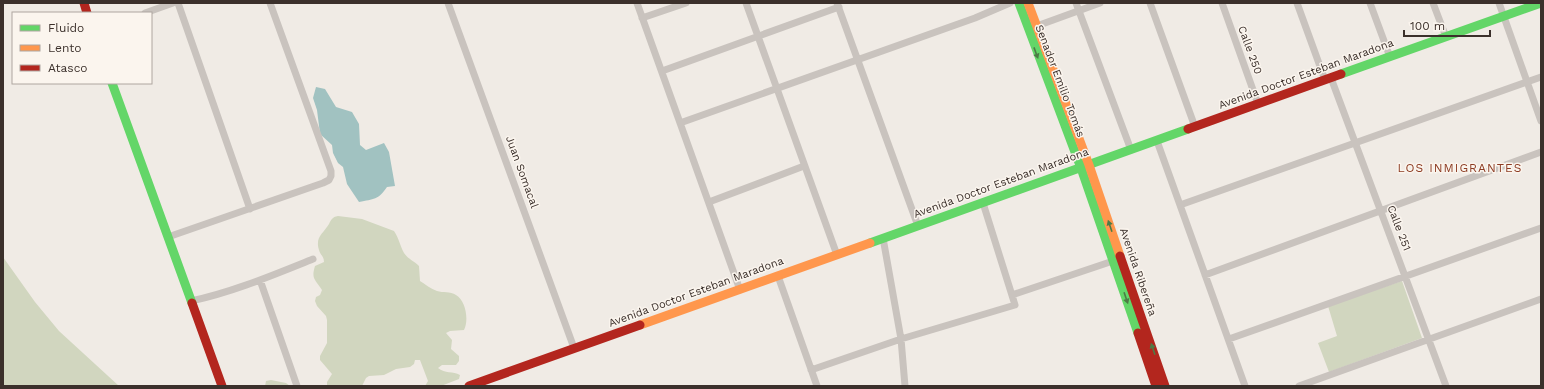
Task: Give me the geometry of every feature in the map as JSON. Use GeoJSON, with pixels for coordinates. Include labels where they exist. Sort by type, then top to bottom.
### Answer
{"type":"FeatureCollection","features":[{"type":"Feature","properties":{"kind":"main road","name":"Senador Emilio Tomás"},"geometry":{"type":"LineString","coordinates":[[1018,3],[1032,28],[1085,166]]}},
{"type":"Feature","properties":{"kind":"main road","name":"Senador Emilio Tomás"},"geometry":{"type":"LineString","coordinates":[[1028,3],[1032,28]]}},
{"type":"Feature","properties":{"kind":"main road","name":"Avenida Doctor Esteban Maradona"},"geometry":{"type":"LineString","coordinates":[[470,386],[1541,3]]}},
{"type":"Feature","properties":{"kind":"main road"},"geometry":{"type":"LineString","coordinates":[[112,84],[222,386]]}},
{"type":"Feature","properties":{"kind":"main road","name":"Avenida Ribereña"},"geometry":{"type":"LineString","coordinates":[[1085,166],[1117,260],[1156,386]]}},
{"type":"Feature","properties":{"kind":"main road","name":"Avenida Ribereña"},"geometry":{"type":"LineString","coordinates":[[1117,260],[1166,386]]}},
{"type":"Feature","properties":{"kind":"street"},"geometry":{"type":"LineString","coordinates":[[148,12],[173,3]]}},
{"type":"Feature","properties":{"kind":"street"},"geometry":{"type":"LineString","coordinates":[[178,3],[250,209]]}},
{"type":"Feature","properties":{"kind":"street"},"geometry":{"type":"LineString","coordinates":[[168,237],[323,183],[329,180],[331,176],[331,171],[270,3]]}},
{"type":"Feature","properties":{"kind":"street","name":"Juan Somacal"},"geometry":{"type":"LineString","coordinates":[[448,3],[574,348]]}},
{"type":"Feature","properties":{"kind":"street"},"geometry":{"type":"LineString","coordinates":[[637,3],[740,290]]}},
{"type":"Feature","properties":{"kind":"street"},"geometry":{"type":"LineString","coordinates":[[642,18],[686,3]]}},
{"type":"Feature","properties":{"kind":"street"},"geometry":{"type":"LineString","coordinates":[[746,3],[837,255]]}},
{"type":"Feature","properties":{"kind":"street"},"geometry":{"type":"LineString","coordinates":[[680,123],[975,18],[1010,3]]}},
{"type":"Feature","properties":{"kind":"street"},"geometry":{"type":"LineString","coordinates":[[1076,3],[1131,150]]}},
{"type":"Feature","properties":{"kind":"street"},"geometry":{"type":"LineString","coordinates":[[1032,28],[1100,3]]}},
{"type":"Feature","properties":{"kind":"street"},"geometry":{"type":"LineString","coordinates":[[1150,3],[1195,127]]}},
{"type":"Feature","properties":{"kind":"street","name":"Calle 250"},"geometry":{"type":"LineString","coordinates":[[1222,3],[1258,104]]}},
{"type":"Feature","properties":{"kind":"street","name":"Calle 251"},"geometry":{"type":"LineString","coordinates":[[1297,3],[1356,143],[1446,386]]}},
{"type":"Feature","properties":{"kind":"street"},"geometry":{"type":"LineString","coordinates":[[1370,3],[1390,57]]}},
{"type":"Feature","properties":{"kind":"street"},"geometry":{"type":"LineString","coordinates":[[1433,3],[1446,37]]}},
{"type":"Feature","properties":{"kind":"street"},"geometry":{"type":"LineString","coordinates":[[1499,3],[1541,120]]}},
{"type":"Feature","properties":{"kind":"street"},"geometry":{"type":"LineString","coordinates":[[662,71],[758,37],[838,5],[918,226]]}},
{"type":"Feature","properties":{"kind":"street"},"geometry":{"type":"LineString","coordinates":[[1180,205],[1541,77]]}},
{"type":"Feature","properties":{"kind":"street"},"geometry":{"type":"LineString","coordinates":[[1156,141],[1245,386]]}},
{"type":"Feature","properties":{"kind":"street"},"geometry":{"type":"LineString","coordinates":[[1205,275],[1541,152]]}},
{"type":"Feature","properties":{"kind":"street"},"geometry":{"type":"LineString","coordinates":[[709,202],[804,166]]}},
{"type":"Feature","properties":{"kind":"street"},"geometry":{"type":"LineString","coordinates":[[811,370],[901,339],[1015,305],[983,203]]}},
{"type":"Feature","properties":{"kind":"street"},"geometry":{"type":"LineString","coordinates":[[1229,339],[1541,228]]}},
{"type":"Feature","properties":{"kind":"street"},"geometry":{"type":"LineString","coordinates":[[882,238],[901,339],[905,386]]}},
{"type":"Feature","properties":{"kind":"street"},"geometry":{"type":"LineString","coordinates":[[191,301],[260,280],[313,259]]}},
{"type":"Feature","properties":{"kind":"street"},"geometry":{"type":"LineString","coordinates":[[1012,295],[1117,260]]}},
{"type":"Feature","properties":{"kind":"street"},"geometry":{"type":"LineString","coordinates":[[778,276],[818,386]]}},
{"type":"Feature","properties":{"kind":"street"},"geometry":{"type":"LineString","coordinates":[[260,280],[297,386]]}},
{"type":"Feature","properties":{"kind":"street"},"geometry":{"type":"LineString","coordinates":[[1299,386],[1541,299]]}},
{"type":"Feature","properties":{"kind":"green space"},"geometry":{"type":"Polygon","coordinates":[[[338,216],[362,219],[394,231],[404,253],[419,266],[420,281],[439,292],[456,295],[462,302],[466,311],[466,326],[464,330],[450,331],[446,333],[452,340],[451,349],[459,356],[459,361],[456,365],[442,365],[438,368],[443,371],[460,375],[459,379],[441,386],[425,386],[428,381],[420,360],[415,360],[414,364],[410,367],[396,369],[384,375],[369,376],[366,378],[362,386],[327,386],[327,382],[332,374],[320,360],[320,356],[327,343],[327,320],[326,316],[317,306],[315,301],[316,297],[320,295],[322,290],[314,279],[313,274],[315,266],[324,262],[318,246],[320,236],[332,219],[338,216]]]}},
{"type":"Feature","properties":{"kind":"green space"},"geometry":{"type":"Polygon","coordinates":[[[3,257],[35,302],[59,331],[119,386],[3,386],[3,257]]]}},
{"type":"Feature","properties":{"kind":"green space"},"geometry":{"type":"Polygon","coordinates":[[[1402,281],[1422,338],[1329,372],[1318,343],[1337,336],[1328,306],[1402,281]]]}},
{"type":"Feature","properties":{"kind":"green space"},"geometry":{"type":"Polygon","coordinates":[[[271,380],[286,383],[290,386],[265,386],[266,381],[271,380]]]}},
{"type":"Feature","properties":{"kind":"water"},"geometry":{"type":"Polygon","coordinates":[[[316,87],[325,89],[336,107],[352,112],[359,124],[360,145],[366,150],[384,143],[389,152],[395,186],[387,187],[378,197],[359,202],[347,184],[343,167],[338,163],[333,153],[332,145],[320,134],[317,110],[313,98],[316,87]]]}},
{"type":"Feature","properties":{"kind":"traffic: fast"},"geometry":{"type":"LineString","coordinates":[[1019,3],[1081,168],[1138,333]]}},
{"type":"Feature","properties":{"kind":"traffic: fast"},"geometry":{"type":"LineString","coordinates":[[1341,74],[1541,3]]}},
{"type":"Feature","properties":{"kind":"traffic: fast"},"geometry":{"type":"LineString","coordinates":[[112,84],[192,303]]}},
{"type":"Feature","properties":{"kind":"traffic: fast"},"geometry":{"type":"LineString","coordinates":[[870,243],[1188,129]]}},
{"type":"Feature","properties":{"kind":"traffic: slow"},"geometry":{"type":"LineString","coordinates":[[1028,3],[1089,165],[1120,256]]}},
{"type":"Feature","properties":{"kind":"traffic: slow"},"geometry":{"type":"LineString","coordinates":[[640,325],[870,243]]}},
{"type":"Feature","properties":{"kind":"traffic: jam"},"geometry":{"type":"LineString","coordinates":[[84,3],[87,12]]}},
{"type":"Feature","properties":{"kind":"traffic: jam"},"geometry":{"type":"LineString","coordinates":[[1188,129],[1341,74]]}},
{"type":"Feature","properties":{"kind":"traffic: jam"},"geometry":{"type":"LineString","coordinates":[[1120,256],[1165,386]]}},
{"type":"Feature","properties":{"kind":"traffic: jam"},"geometry":{"type":"LineString","coordinates":[[192,303],[222,386]]}},
{"type":"Feature","properties":{"kind":"traffic: jam"},"geometry":{"type":"LineString","coordinates":[[469,386],[640,325]]}},
{"type":"Feature","properties":{"kind":"traffic: jam"},"geometry":{"type":"LineString","coordinates":[[1138,333],[1156,386]]}},
{"type":"Feature","properties":{"kind":"district","name":"LOS INMIGRANTES"},"geometry":{"type":"Point","coordinates":[1460,168]}}]}
